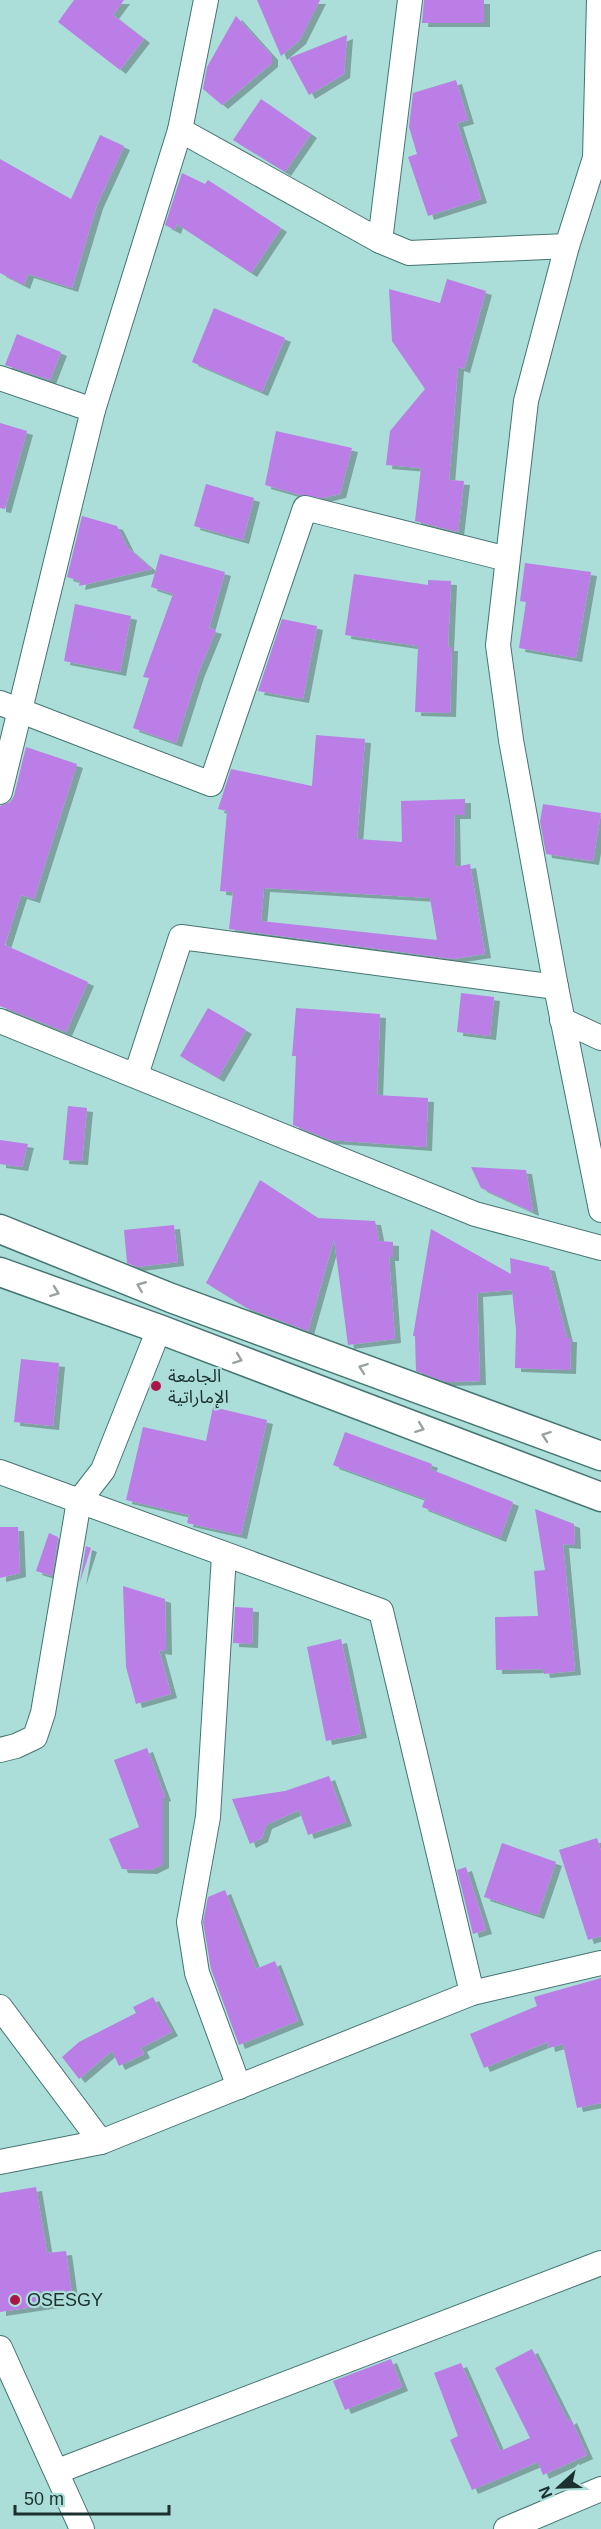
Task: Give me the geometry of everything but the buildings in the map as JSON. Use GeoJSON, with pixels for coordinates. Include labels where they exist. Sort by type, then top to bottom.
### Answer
{"type":"FeatureCollection","features":[{"type":"Feature","properties":{"kind":"street"},"geometry":{"type":"LineString","coordinates":[[0,792],[10,707],[93,410],[180,130],[206,0]]}},
{"type":"Feature","properties":{"kind":"street"},"geometry":{"type":"LineString","coordinates":[[380,241],[410,0]]}},
{"type":"Feature","properties":{"kind":"street"},"geometry":{"type":"LineString","coordinates":[[599,0],[598,158],[567,246],[526,401],[498,645],[511,740],[562,1020],[601,1210]]}},
{"type":"Feature","properties":{"kind":"street"},"geometry":{"type":"LineString","coordinates":[[180,130],[380,241],[409,253],[567,246]]}},
{"type":"Feature","properties":{"kind":"street"},"geometry":{"type":"LineString","coordinates":[[0,378],[93,410]]}},
{"type":"Feature","properties":{"kind":"street"},"geometry":{"type":"LineString","coordinates":[[10,707],[211,784],[305,508],[507,559]]}},
{"type":"Feature","properties":{"kind":"street"},"geometry":{"type":"LineString","coordinates":[[136,1075],[181,937],[556,987]]}},
{"type":"Feature","properties":{"kind":"street"},"geometry":{"type":"LineString","coordinates":[[562,1020],[601,1038]]}},
{"type":"Feature","properties":{"kind":"street"},"geometry":{"type":"LineString","coordinates":[[0,1021],[475,1214],[601,1248]]}},
{"type":"Feature","properties":{"kind":"street"},"geometry":{"type":"LineString","coordinates":[[0,1229],[171,1298],[601,1456]]}},
{"type":"Feature","properties":{"kind":"street"},"geometry":{"type":"LineString","coordinates":[[0,1272],[159,1329],[601,1497]]}},
{"type":"Feature","properties":{"kind":"street"},"geometry":{"type":"LineString","coordinates":[[0,1750],[16,1746],[35,1737],[43,1713],[79,1501],[103,1470],[171,1298]]}},
{"type":"Feature","properties":{"kind":"street"},"geometry":{"type":"LineString","coordinates":[[0,1472],[381,1611],[472,1994]]}},
{"type":"Feature","properties":{"kind":"street"},"geometry":{"type":"LineString","coordinates":[[224,1555],[208,1817],[189,1922],[197,1973],[239,2087]]}},
{"type":"Feature","properties":{"kind":"street"},"geometry":{"type":"LineString","coordinates":[[0,2162],[101,2142],[472,1994],[601,1962]]}},
{"type":"Feature","properties":{"kind":"street"},"geometry":{"type":"LineString","coordinates":[[0,2007],[101,2142]]}},
{"type":"Feature","properties":{"kind":"street"},"geometry":{"type":"LineString","coordinates":[[58,2471],[601,2263]]}},
{"type":"Feature","properties":{"kind":"street"},"geometry":{"type":"LineString","coordinates":[[0,2348],[58,2471],[82,2529]]}},
{"type":"Feature","properties":{"kind":"street"},"geometry":{"type":"LineString","coordinates":[[506,2529],[601,2489]]}},
{"type":"Feature","properties":{"kind":"place","name":"الجامعة الإماراتية"},"geometry":{"type":"Point","coordinates":[156,1386]}},
{"type":"Feature","properties":{"kind":"place","name":"OSESGY"},"geometry":{"type":"Point","coordinates":[15,2300]}}]}
